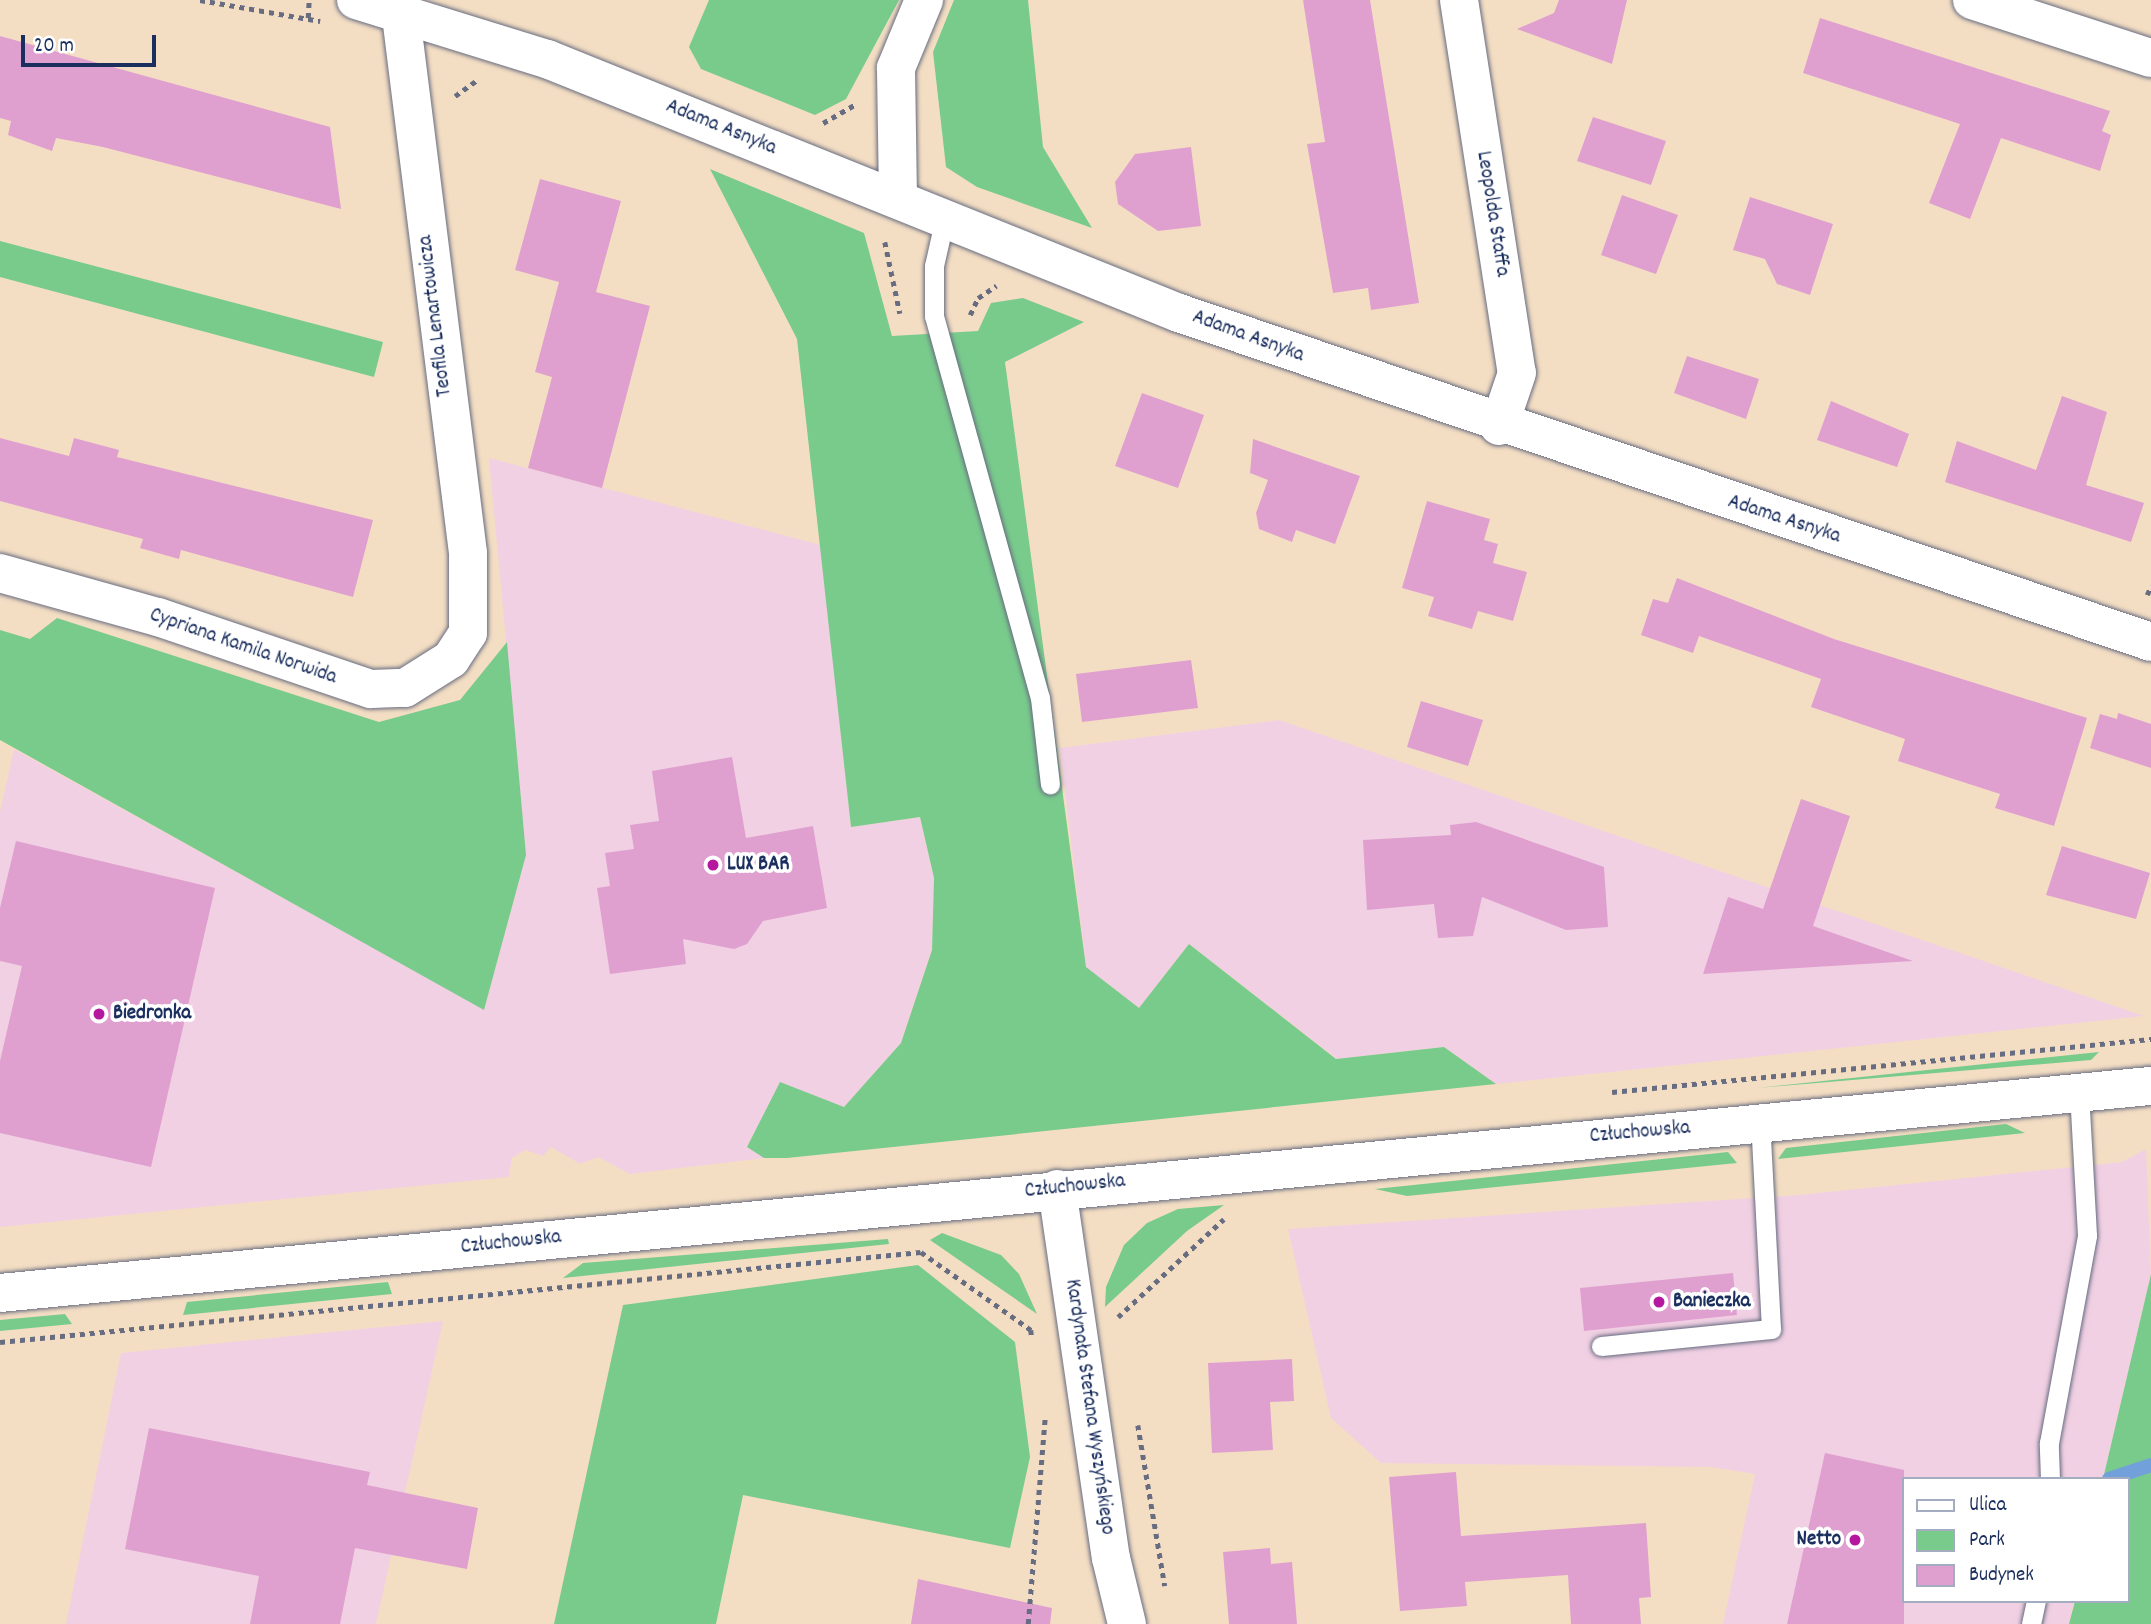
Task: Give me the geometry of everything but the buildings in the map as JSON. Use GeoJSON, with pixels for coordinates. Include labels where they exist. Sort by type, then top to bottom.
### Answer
{"type":"FeatureCollection","features":[{"type":"Feature","properties":{"kind":"street"},"geometry":{"type":"LineString","coordinates":[[898,197],[896,68],[924,0]]}},
{"type":"Feature","properties":{"kind":"street","name":"Leopolda Staffa"},"geometry":{"type":"LineString","coordinates":[[1459,0],[1517,373],[1499,426]]}},
{"type":"Feature","properties":{"kind":"street"},"geometry":{"type":"LineString","coordinates":[[1972,0],[2151,58]]}},
{"type":"Feature","properties":{"kind":"street","name":"Adama Asnyka"},"geometry":{"type":"LineString","coordinates":[[344,12],[399,6],[547,59],[898,197],[1178,313],[1499,426],[2151,642]]}},
{"type":"Feature","properties":{"kind":"street","name":"Teofila Lenartowicza"},"geometry":{"type":"LineString","coordinates":[[399,6],[468,553],[468,633]]}},
{"type":"Feature","properties":{"kind":"street","name":"Cypriana Kamila Norwida"},"geometry":{"type":"LineString","coordinates":[[0,573],[158,617],[371,689],[405,688],[432,674],[468,633]]}},
{"type":"Feature","properties":{"kind":"street","name":"Człuchowska"},"geometry":{"type":"LineString","coordinates":[[0,1293],[1057,1189],[2151,1086]]}},
{"type":"Feature","properties":{"kind":"street","name":"Kardynała Stefana Wyszyńskiego"},"geometry":{"type":"LineString","coordinates":[[1057,1189],[1109,1546],[1127,1624]]}},
{"type":"Feature","properties":{"kind":"lane"},"geometry":{"type":"LineString","coordinates":[[945,217],[933,266],[934,316],[1040,698],[1050,784]]}},
{"type":"Feature","properties":{"kind":"lane"},"geometry":{"type":"LineString","coordinates":[[2050,1477],[2049,1443],[2087,1235],[2078,1094]]}},
{"type":"Feature","properties":{"kind":"lane"},"geometry":{"type":"LineString","coordinates":[[1601,1346],[1771,1329],[1760,1122]]}},
{"type":"Feature","properties":{"kind":"lane"},"geometry":{"type":"LineString","coordinates":[[2031,1624],[2036,1603]]}},
{"type":"Feature","properties":{"kind":"path"},"geometry":{"type":"LineString","coordinates":[[200,0],[308,18],[344,12]]}},
{"type":"Feature","properties":{"kind":"path"},"geometry":{"type":"LineString","coordinates":[[308,18],[309,0]]}},
{"type":"Feature","properties":{"kind":"path"},"geometry":{"type":"LineString","coordinates":[[413,122],[444,121],[456,92],[485,76]]}},
{"type":"Feature","properties":{"kind":"path"},"geometry":{"type":"LineString","coordinates":[[879,235],[897,313],[968,318],[978,298],[1005,286]]}},
{"type":"Feature","properties":{"kind":"path"},"geometry":{"type":"LineString","coordinates":[[1111,1320],[1122,1315],[1204,1235],[1240,1217]]}},
{"type":"Feature","properties":{"kind":"path"},"geometry":{"type":"LineString","coordinates":[[0,1342],[921,1252],[1031,1330],[1033,1343]]}},
{"type":"Feature","properties":{"kind":"path"},"geometry":{"type":"LineString","coordinates":[[1122,1315],[1124,1328]]}},
{"type":"Feature","properties":{"kind":"path"},"geometry":{"type":"LineString","coordinates":[[1028,1624],[1046,1410]]}},
{"type":"Feature","properties":{"kind":"path"},"geometry":{"type":"LineString","coordinates":[[1136,1411],[1167,1594]]}},
{"type":"Feature","properties":{"kind":"shaded area"},"geometry":{"type":"Polygon","coordinates":[[[489,458],[821,545],[851,827],[920,817],[934,878],[932,950],[901,1043],[844,1107],[747,1147],[764,1158],[630,1174],[598,1157],[580,1164],[551,1147],[543,1156],[525,1150],[512,1158],[509,1177],[0,1227],[0,812],[14,749],[484,1009],[526,855],[489,458]]]}},
{"type":"Feature","properties":{"kind":"shaded area"},"geometry":{"type":"Polygon","coordinates":[[[1279,720],[2144,1016],[1496,1084],[1444,1047],[1337,1059],[1189,944],[1139,1008],[1086,967],[1060,748],[1279,720]]]}},
{"type":"Feature","properties":{"kind":"shaded area"},"geometry":{"type":"Polygon","coordinates":[[[2146,1149],[2151,1274],[2103,1477],[1902,1477],[1902,1603],[2074,1603],[2069,1624],[1723,1624],[1755,1474],[1711,1467],[1381,1463],[1331,1418],[1288,1229],[1799,1195],[2122,1162],[2146,1149]]]}},
{"type":"Feature","properties":{"kind":"shaded area"},"geometry":{"type":"Polygon","coordinates":[[[443,1321],[376,1624],[66,1624],[121,1353],[443,1321]]]}},
{"type":"Feature","properties":{"kind":"green space"},"geometry":{"type":"Polygon","coordinates":[[[709,0],[899,0],[846,99],[815,115],[701,69],[689,47],[709,0]]]}},
{"type":"Feature","properties":{"kind":"green space"},"geometry":{"type":"Polygon","coordinates":[[[954,0],[1028,0],[1043,147],[1092,228],[977,187],[946,167],[933,52],[954,0]]]}},
{"type":"Feature","properties":{"kind":"green space"},"geometry":{"type":"Polygon","coordinates":[[[710,169],[864,233],[892,336],[978,331],[991,303],[1023,298],[1084,322],[1005,362],[1086,967],[1139,1008],[1189,944],[1336,1059],[1444,1047],[1496,1084],[787,1158],[764,1158],[747,1147],[780,1082],[844,1107],[901,1043],[932,950],[934,878],[920,817],[851,827],[797,339],[710,169]]]}},
{"type":"Feature","properties":{"kind":"green space"},"geometry":{"type":"Polygon","coordinates":[[[0,241],[383,342],[374,377],[0,277],[0,241]]]}},
{"type":"Feature","properties":{"kind":"green space"},"geometry":{"type":"Polygon","coordinates":[[[57,618],[379,722],[460,700],[507,642],[526,855],[484,1010],[0,740],[0,630],[30,639],[57,618]]]}},
{"type":"Feature","properties":{"kind":"green space"},"geometry":{"type":"Polygon","coordinates":[[[2099,1052],[2091,1060],[1757,1088],[2099,1052]]]}},
{"type":"Feature","properties":{"kind":"green space"},"geometry":{"type":"Polygon","coordinates":[[[2006,1124],[2025,1133],[1778,1159],[1786,1148],[2006,1124]]]}},
{"type":"Feature","properties":{"kind":"green space"},"geometry":{"type":"Polygon","coordinates":[[[1728,1152],[1737,1163],[1407,1196],[1375,1189],[1728,1152]]]}},
{"type":"Feature","properties":{"kind":"green space"},"geometry":{"type":"Polygon","coordinates":[[[1224,1205],[1187,1231],[1105,1307],[1106,1287],[1124,1245],[1147,1223],[1178,1209],[1224,1205]]]}},
{"type":"Feature","properties":{"kind":"green space"},"geometry":{"type":"Polygon","coordinates":[[[942,1233],[1001,1255],[1019,1274],[1037,1314],[930,1240],[942,1233]]]}},
{"type":"Feature","properties":{"kind":"green space"},"geometry":{"type":"Polygon","coordinates":[[[888,1239],[889,1244],[563,1278],[583,1263],[888,1239]]]}},
{"type":"Feature","properties":{"kind":"green space"},"geometry":{"type":"Polygon","coordinates":[[[918,1265],[1015,1342],[1030,1457],[1010,1548],[743,1495],[716,1624],[554,1624],[623,1305],[918,1265]]]}},
{"type":"Feature","properties":{"kind":"green space"},"geometry":{"type":"Polygon","coordinates":[[[2151,1274],[2151,1624],[2069,1624],[2074,1603],[2130,1603],[2130,1477],[2103,1477],[2151,1274]]]}},
{"type":"Feature","properties":{"kind":"green space"},"geometry":{"type":"Polygon","coordinates":[[[388,1282],[392,1294],[183,1315],[187,1302],[388,1282]]]}},
{"type":"Feature","properties":{"kind":"green space"},"geometry":{"type":"Polygon","coordinates":[[[65,1314],[72,1324],[0,1331],[0,1320],[65,1314]]]}},
{"type":"Feature","properties":{"kind":"waterway"},"geometry":{"type":"LineString","coordinates":[[2115,1477],[2151,1465]]}},
{"type":"Feature","properties":{"kind":"place","name":"LUX BAR"},"geometry":{"type":"Point","coordinates":[713,865]}},
{"type":"Feature","properties":{"kind":"place","name":"Biedronka"},"geometry":{"type":"Point","coordinates":[99,1014]}},
{"type":"Feature","properties":{"kind":"place","name":"Banieczka"},"geometry":{"type":"Point","coordinates":[1659,1302]}},
{"type":"Feature","properties":{"kind":"place","name":"Netto"},"geometry":{"type":"Point","coordinates":[1855,1540]}}]}
